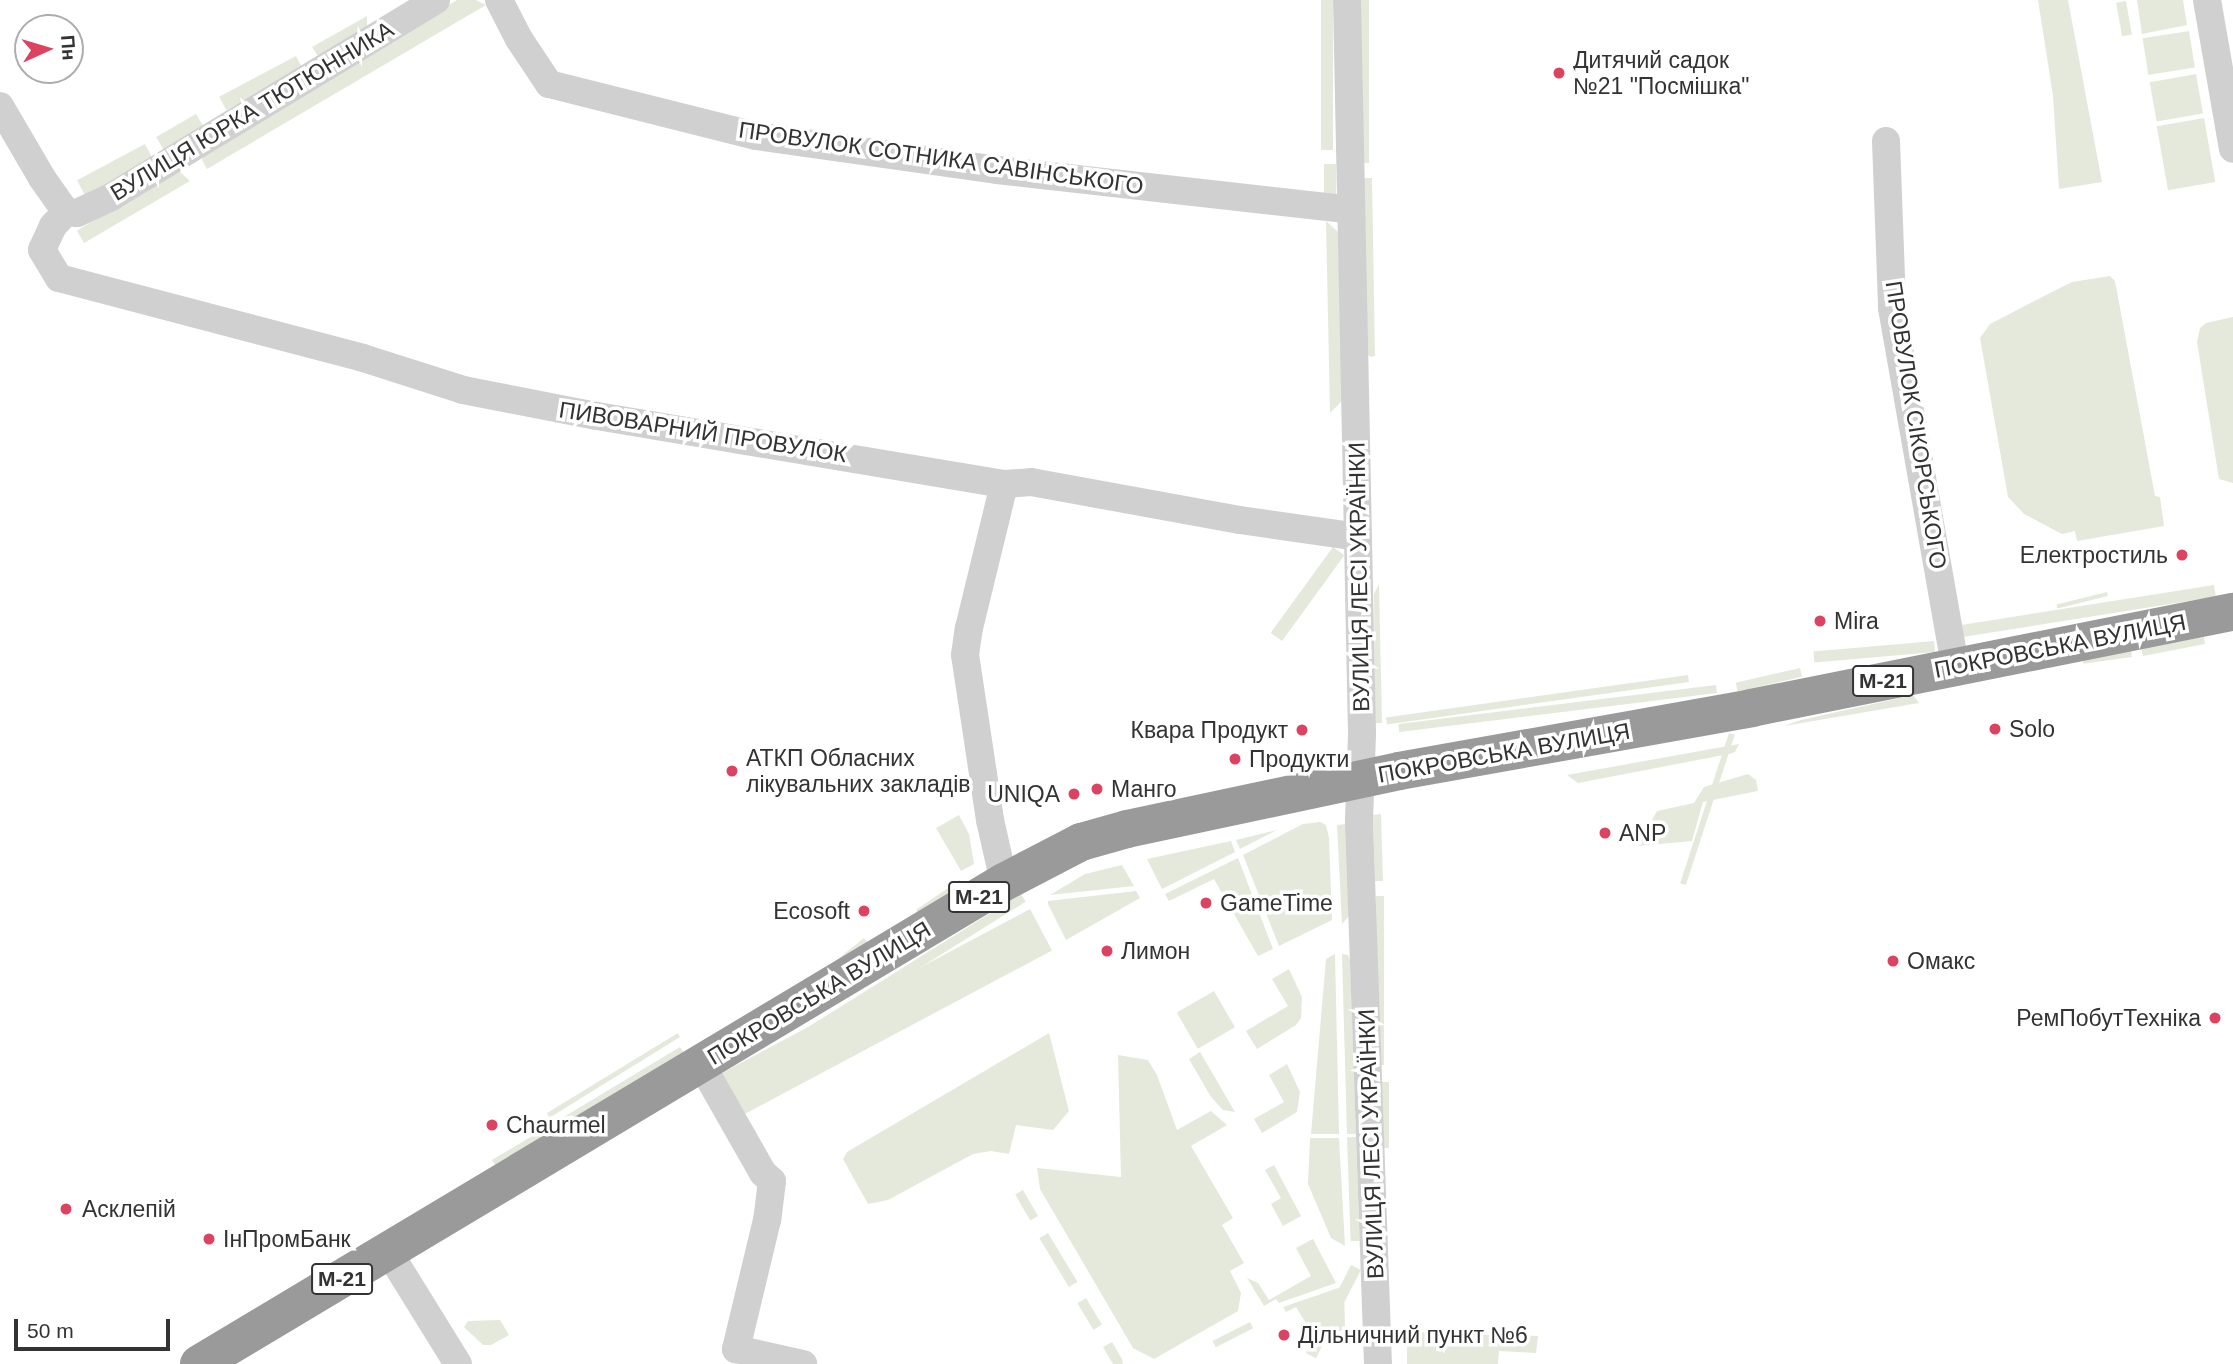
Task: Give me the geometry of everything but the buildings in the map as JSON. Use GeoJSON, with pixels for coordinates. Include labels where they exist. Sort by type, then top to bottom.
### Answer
{"type":"FeatureCollection","features":[{"type":"Feature","properties":{"kind":"highway","name":"ПОКРОВСЬКА ВУЛИЦЯ"},"geometry":{"type":"LineString","coordinates":[[199,1364],[1004,882],[1061,851],[1100,836],[1360,780],[1737,710],[2233,612]]}},
{"type":"Feature","properties":{"kind":"street","name":"ВУЛИЦЯ ЮРКА ТЮТЮННИКА"},"geometry":{"type":"LineString","coordinates":[[66,212],[78,213],[111,197],[436,0]]}},
{"type":"Feature","properties":{"kind":"street","name":"ПРОВУЛОК СОТНИКА САВІНСЬКОГО"},"geometry":{"type":"LineString","coordinates":[[499,0],[549,84],[743,132],[997,170],[1350,210]]}},
{"type":"Feature","properties":{"kind":"street","name":"ВУЛИЦЯ ЛЕСІ УКРАЇНКИ"},"geometry":{"type":"LineString","coordinates":[[1347,0],[1362,734],[1359,821],[1378,1364]]}},
{"type":"Feature","properties":{"kind":"street"},"geometry":{"type":"LineString","coordinates":[[2207,0],[2233,149]]}},
{"type":"Feature","properties":{"kind":"street"},"geometry":{"type":"LineString","coordinates":[[0,106],[42,178],[66,212]]}},
{"type":"Feature","properties":{"kind":"street","name":"ПРОВУЛОК СІКОРСЬКОГО"},"geometry":{"type":"LineString","coordinates":[[1886,141],[1892,308],[1955,666]]}},
{"type":"Feature","properties":{"kind":"street","name":"ПИВОВАРНИЙ ПРОВУЛОК"},"geometry":{"type":"LineString","coordinates":[[66,212],[54,226],[42,250],[59,278],[363,358],[463,390],[597,416],[1004,484],[1031,482],[1240,520],[1358,537]]}},
{"type":"Feature","properties":{"kind":"street"},"geometry":{"type":"LineString","coordinates":[[1004,484],[969,628],[965,655],[990,820],[1004,882]]}},
{"type":"Feature","properties":{"kind":"street"},"geometry":{"type":"LineString","coordinates":[[701,1064],[763,1173],[772,1181],[767,1220],[736,1349],[803,1364]]}},
{"type":"Feature","properties":{"kind":"street"},"geometry":{"type":"LineString","coordinates":[[388,1251],[458,1364]]}},
{"type":"Feature","properties":{"kind":"shaded area"},"geometry":{"type":"Polygon","coordinates":[[[457,0],[476,0],[486,5],[207,169],[202,160],[204,153],[457,0]]]}},
{"type":"Feature","properties":{"kind":"shaded area"},"geometry":{"type":"Polygon","coordinates":[[[1321,0],[1333,0],[1333,150],[1321,150],[1321,0]]]}},
{"type":"Feature","properties":{"kind":"shaded area"},"geometry":{"type":"Polygon","coordinates":[[[1360,0],[1369,0],[1369,163],[1360,163],[1360,0]]]}},
{"type":"Feature","properties":{"kind":"shaded area"},"geometry":{"type":"Polygon","coordinates":[[[2038,0],[2068,0],[2102,182],[2059,189],[2053,96],[2038,0]]]}},
{"type":"Feature","properties":{"kind":"shaded area"},"geometry":{"type":"Polygon","coordinates":[[[2137,0],[2183,0],[2187,25],[2142,34],[2137,0]]]}},
{"type":"Feature","properties":{"kind":"shaded area"},"geometry":{"type":"Polygon","coordinates":[[[2126,1],[2132,34],[2122,36],[2116,3],[2126,1]]]}},
{"type":"Feature","properties":{"kind":"shaded area"},"geometry":{"type":"Polygon","coordinates":[[[367,16],[367,26],[320,59],[312,47],[367,16]]]}},
{"type":"Feature","properties":{"kind":"shaded area"},"geometry":{"type":"Polygon","coordinates":[[[2189,31],[2195,68],[2148,75],[2143,38],[2189,31]]]}},
{"type":"Feature","properties":{"kind":"shaded area"},"geometry":{"type":"Polygon","coordinates":[[[296,56],[303,69],[226,110],[219,97],[296,56]]]}},
{"type":"Feature","properties":{"kind":"shaded area"},"geometry":{"type":"Polygon","coordinates":[[[2196,74],[2203,113],[2157,122],[2150,82],[2196,74]]]}},
{"type":"Feature","properties":{"kind":"shaded area"},"geometry":{"type":"Polygon","coordinates":[[[196,114],[204,128],[164,151],[156,137],[196,114]]]}},
{"type":"Feature","properties":{"kind":"shaded area"},"geometry":{"type":"Polygon","coordinates":[[[2204,118],[2215,182],[2168,190],[2157,126],[2204,118]]]}},
{"type":"Feature","properties":{"kind":"shaded area"},"geometry":{"type":"Polygon","coordinates":[[[145,144],[153,159],[85,195],[77,180],[145,144]]]}},
{"type":"Feature","properties":{"kind":"shaded area"},"geometry":{"type":"Polygon","coordinates":[[[1324,164],[1336,164],[1336,200],[1324,200],[1324,164]]]}},
{"type":"Feature","properties":{"kind":"shaded area"},"geometry":{"type":"Polygon","coordinates":[[[180,172],[190,181],[84,243],[77,231],[81,228],[173,173],[180,172]]]}},
{"type":"Feature","properties":{"kind":"shaded area"},"geometry":{"type":"Polygon","coordinates":[[[1363,178],[1372,178],[1375,356],[1371,357],[1367,354],[1363,178]]]}},
{"type":"Feature","properties":{"kind":"shaded area"},"geometry":{"type":"Polygon","coordinates":[[[1326,221],[1338,232],[1342,401],[1330,413],[1326,221]]]}},
{"type":"Feature","properties":{"kind":"shaded area"},"geometry":{"type":"Polygon","coordinates":[[[2110,276],[2115,281],[2155,496],[2160,497],[2164,526],[2077,541],[2075,531],[2062,534],[2024,514],[2008,497],[1980,338],[1990,324],[2072,282],[2110,276]]]}},
{"type":"Feature","properties":{"kind":"shaded area"},"geometry":{"type":"Polygon","coordinates":[[[2233,317],[2233,483],[2219,479],[2197,342],[2200,328],[2206,323],[2233,317]]]}},
{"type":"Feature","properties":{"kind":"shaded area"},"geometry":{"type":"Polygon","coordinates":[[[1333,547],[1344,555],[1282,641],[1271,633],[1333,547]]]}},
{"type":"Feature","properties":{"kind":"shaded area"},"geometry":{"type":"Polygon","coordinates":[[[1379,584],[1382,723],[1375,723],[1374,594],[1379,584]]]}},
{"type":"Feature","properties":{"kind":"shaded area"},"geometry":{"type":"Polygon","coordinates":[[[2214,585],[2216,597],[1958,638],[1956,626],[2214,585]]]}},
{"type":"Feature","properties":{"kind":"shaded area"},"geometry":{"type":"Polygon","coordinates":[[[2107,592],[2108,596],[2058,608],[2057,605],[2107,592]]]}},
{"type":"Feature","properties":{"kind":"shaded area"},"geometry":{"type":"Polygon","coordinates":[[[2204,637],[2205,644],[2143,656],[2141,648],[2204,637]]]}},
{"type":"Feature","properties":{"kind":"shaded area"},"geometry":{"type":"Polygon","coordinates":[[[1934,641],[1935,652],[1814,663],[1813,652],[1934,641]]]}},
{"type":"Feature","properties":{"kind":"shaded area"},"geometry":{"type":"Polygon","coordinates":[[[2131,650],[2132,657],[2083,664],[2082,657],[2131,650]]]}},
{"type":"Feature","properties":{"kind":"shaded area"},"geometry":{"type":"Polygon","coordinates":[[[1800,668],[1802,677],[1738,692],[1736,683],[1800,668]]]}},
{"type":"Feature","properties":{"kind":"shaded area"},"geometry":{"type":"Polygon","coordinates":[[[1688,675],[1689,682],[1387,724],[1386,717],[1688,675]]]}},
{"type":"Feature","properties":{"kind":"shaded area"},"geometry":{"type":"Polygon","coordinates":[[[1716,685],[1717,693],[1399,732],[1398,724],[1716,685]]]}},
{"type":"Feature","properties":{"kind":"shaded area"},"geometry":{"type":"Polygon","coordinates":[[[1913,695],[1919,703],[1784,726],[1801,720],[1913,695]]]}},
{"type":"Feature","properties":{"kind":"shaded area"},"geometry":{"type":"Polygon","coordinates":[[[1729,733],[1735,735],[1686,885],[1680,883],[1729,733]]]}},
{"type":"Feature","properties":{"kind":"shaded area"},"geometry":{"type":"Polygon","coordinates":[[[1739,744],[1735,752],[1729,754],[1578,783],[1567,775],[1739,744]]]}},
{"type":"Feature","properties":{"kind":"shaded area"},"geometry":{"type":"Polygon","coordinates":[[[1748,774],[1756,780],[1758,791],[1703,802],[1692,841],[1638,846],[1657,811],[1694,803],[1704,787],[1748,774]]]}},
{"type":"Feature","properties":{"kind":"shaded area"},"geometry":{"type":"Polygon","coordinates":[[[1381,814],[1383,881],[1375,881],[1373,815],[1381,814]]]}},
{"type":"Feature","properties":{"kind":"shaded area"},"geometry":{"type":"Polygon","coordinates":[[[959,815],[969,834],[974,864],[961,871],[936,828],[959,815]]]}},
{"type":"Feature","properties":{"kind":"shaded area"},"geometry":{"type":"Polygon","coordinates":[[[1320,822],[1326,825],[1329,838],[1332,920],[1279,946],[1243,855],[1303,824],[1320,822]]]}},
{"type":"Feature","properties":{"kind":"shaded area"},"geometry":{"type":"Polygon","coordinates":[[[1346,824],[1349,916],[1342,924],[1337,825],[1346,824]]]}},
{"type":"Feature","properties":{"kind":"shaded area"},"geometry":{"type":"Polygon","coordinates":[[[1277,830],[1240,849],[1236,840],[1277,830]]]}},
{"type":"Feature","properties":{"kind":"shaded area"},"geometry":{"type":"Polygon","coordinates":[[[1231,841],[1235,852],[1162,889],[1147,859],[1231,841]]]}},
{"type":"Feature","properties":{"kind":"shaded area"},"geometry":{"type":"Polygon","coordinates":[[[1238,858],[1273,949],[1258,956],[1214,879],[1169,901],[1165,894],[1238,858]]]}},
{"type":"Feature","properties":{"kind":"shaded area"},"geometry":{"type":"Polygon","coordinates":[[[1122,865],[1134,886],[1050,895],[1085,874],[1122,865]]]}},
{"type":"Feature","properties":{"kind":"shaded area"},"geometry":{"type":"Polygon","coordinates":[[[960,880],[964,886],[920,915],[916,910],[960,880]]]}},
{"type":"Feature","properties":{"kind":"shaded area"},"geometry":{"type":"Polygon","coordinates":[[[1136,891],[1140,898],[1066,940],[1048,904],[1048,901],[1136,891]]]}},
{"type":"Feature","properties":{"kind":"shaded area"},"geometry":{"type":"Polygon","coordinates":[[[1021,894],[1026,902],[724,1090],[719,1083],[1021,894]]]}},
{"type":"Feature","properties":{"kind":"shaded area"},"geometry":{"type":"Polygon","coordinates":[[[1376,896],[1384,896],[1384,1065],[1376,1065],[1376,896]]]}},
{"type":"Feature","properties":{"kind":"shaded area"},"geometry":{"type":"Polygon","coordinates":[[[1030,909],[1052,950],[738,1118],[716,1076],[1030,909]]]}},
{"type":"Feature","properties":{"kind":"shaded area"},"geometry":{"type":"Polygon","coordinates":[[[864,938],[868,943],[717,1065],[713,1060],[864,938]]]}},
{"type":"Feature","properties":{"kind":"shaded area"},"geometry":{"type":"Polygon","coordinates":[[[1335,954],[1339,1134],[1311,1134],[1326,959],[1335,954]]]}},
{"type":"Feature","properties":{"kind":"shaded area"},"geometry":{"type":"Polygon","coordinates":[[[1342,954],[1348,955],[1350,960],[1356,1134],[1347,1134],[1342,954]]]}},
{"type":"Feature","properties":{"kind":"shaded area"},"geometry":{"type":"Polygon","coordinates":[[[1289,969],[1302,997],[1301,1018],[1296,1025],[1257,1049],[1246,1031],[1288,1006],[1272,979],[1289,969]]]}},
{"type":"Feature","properties":{"kind":"shaded area"},"geometry":{"type":"Polygon","coordinates":[[[1214,991],[1235,1027],[1198,1049],[1177,1012],[1214,991]]]}},
{"type":"Feature","properties":{"kind":"shaded area"},"geometry":{"type":"Polygon","coordinates":[[[678,1033],[680,1037],[549,1118],[547,1113],[678,1033]]]}},
{"type":"Feature","properties":{"kind":"shaded area"},"geometry":{"type":"Polygon","coordinates":[[[1049,1033],[1069,1111],[1053,1130],[1016,1125],[1009,1154],[991,1151],[973,1154],[888,1200],[868,1204],[843,1159],[847,1152],[1049,1033]]]}},
{"type":"Feature","properties":{"kind":"shaded area"},"geometry":{"type":"Polygon","coordinates":[[[680,1047],[684,1053],[495,1165],[492,1160],[680,1047]]]}},
{"type":"Feature","properties":{"kind":"shaded area"},"geometry":{"type":"Polygon","coordinates":[[[1200,1052],[1235,1112],[1223,1110],[1211,1097],[1189,1059],[1200,1052]]]}},
{"type":"Feature","properties":{"kind":"shaded area"},"geometry":{"type":"Polygon","coordinates":[[[1118,1055],[1148,1060],[1157,1075],[1177,1130],[1211,1111],[1227,1125],[1191,1146],[1233,1218],[1222,1225],[1244,1263],[1230,1271],[1241,1293],[1238,1311],[1154,1359],[1133,1348],[1040,1189],[1037,1168],[1121,1177],[1118,1055]]]}},
{"type":"Feature","properties":{"kind":"shaded area"},"geometry":{"type":"Polygon","coordinates":[[[1287,1064],[1300,1092],[1297,1112],[1262,1133],[1254,1119],[1284,1102],[1269,1075],[1287,1064]]]}},
{"type":"Feature","properties":{"kind":"shaded area"},"geometry":{"type":"Polygon","coordinates":[[[1382,1082],[1389,1082],[1389,1148],[1382,1148],[1382,1082]]]}},
{"type":"Feature","properties":{"kind":"shaded area"},"geometry":{"type":"Polygon","coordinates":[[[1347,1137],[1356,1137],[1360,1241],[1351,1241],[1347,1137]]]}},
{"type":"Feature","properties":{"kind":"shaded area"},"geometry":{"type":"Polygon","coordinates":[[[1310,1138],[1339,1138],[1345,1246],[1331,1238],[1308,1184],[1310,1138]]]}},
{"type":"Feature","properties":{"kind":"shaded area"},"geometry":{"type":"Polygon","coordinates":[[[1274,1165],[1301,1216],[1283,1226],[1271,1204],[1281,1198],[1265,1170],[1274,1165]]]}},
{"type":"Feature","properties":{"kind":"shaded area"},"geometry":{"type":"Polygon","coordinates":[[[1023,1190],[1038,1216],[1030,1220],[1015,1194],[1023,1190]]]}},
{"type":"Feature","properties":{"kind":"shaded area"},"geometry":{"type":"Polygon","coordinates":[[[1048,1233],[1077,1282],[1069,1287],[1039,1238],[1048,1233]]]}},
{"type":"Feature","properties":{"kind":"shaded area"},"geometry":{"type":"Polygon","coordinates":[[[1313,1239],[1336,1283],[1279,1303],[1276,1299],[1264,1306],[1247,1278],[1258,1283],[1269,1300],[1311,1276],[1296,1248],[1313,1239]]]}},
{"type":"Feature","properties":{"kind":"shaded area"},"geometry":{"type":"Polygon","coordinates":[[[1351,1265],[1361,1270],[1316,1358],[1306,1353],[1351,1265]]]}},
{"type":"Feature","properties":{"kind":"shaded area"},"geometry":{"type":"Polygon","coordinates":[[[1344,1286],[1345,1329],[1316,1340],[1296,1307],[1286,1312],[1283,1307],[1344,1286]]]}},
{"type":"Feature","properties":{"kind":"shaded area"},"geometry":{"type":"Polygon","coordinates":[[[1086,1298],[1102,1325],[1093,1330],[1077,1303],[1086,1298]]]}},
{"type":"Feature","properties":{"kind":"shaded area"},"geometry":{"type":"Polygon","coordinates":[[[500,1320],[509,1335],[491,1345],[483,1345],[464,1327],[468,1321],[500,1320]]]}},
{"type":"Feature","properties":{"kind":"shaded area"},"geometry":{"type":"Polygon","coordinates":[[[1250,1322],[1253,1328],[1216,1347],[1213,1341],[1250,1322]]]}},
{"type":"Feature","properties":{"kind":"shaded area"},"geometry":{"type":"Polygon","coordinates":[[[1407,1332],[1538,1336],[1536,1353],[1499,1351],[1498,1364],[1407,1364],[1407,1332]]]}},
{"type":"Feature","properties":{"kind":"shaded area"},"geometry":{"type":"Polygon","coordinates":[[[1112,1342],[1123,1364],[1113,1364],[1103,1347],[1112,1342]]]}},
{"type":"Feature","properties":{"kind":"place","name":"Дитячий садок №21 \"Посмішка\""},"geometry":{"type":"Point","coordinates":[1559,73]}},
{"type":"Feature","properties":{"kind":"place","name":"Електростиль"},"geometry":{"type":"Point","coordinates":[2182,555]}},
{"type":"Feature","properties":{"kind":"place","name":"Mira"},"geometry":{"type":"Point","coordinates":[1820,621]}},
{"type":"Feature","properties":{"kind":"place","name":"Solo"},"geometry":{"type":"Point","coordinates":[1995,729]}},
{"type":"Feature","properties":{"kind":"place","name":"Квара Продукт"},"geometry":{"type":"Point","coordinates":[1302,730]}},
{"type":"Feature","properties":{"kind":"place","name":"Продукти"},"geometry":{"type":"Point","coordinates":[1235,759]}},
{"type":"Feature","properties":{"kind":"place","name":"АТКП Обласних лікувальних закладів"},"geometry":{"type":"Point","coordinates":[732,771]}},
{"type":"Feature","properties":{"kind":"place","name":"Манго"},"geometry":{"type":"Point","coordinates":[1097,789]}},
{"type":"Feature","properties":{"kind":"place","name":"UNIQA"},"geometry":{"type":"Point","coordinates":[1074,794]}},
{"type":"Feature","properties":{"kind":"place","name":"ANP"},"geometry":{"type":"Point","coordinates":[1605,833]}},
{"type":"Feature","properties":{"kind":"place","name":"GameTime"},"geometry":{"type":"Point","coordinates":[1206,903]}},
{"type":"Feature","properties":{"kind":"place","name":"Ecosoft"},"geometry":{"type":"Point","coordinates":[864,911]}},
{"type":"Feature","properties":{"kind":"place","name":"Лимон"},"geometry":{"type":"Point","coordinates":[1107,951]}},
{"type":"Feature","properties":{"kind":"place","name":"Омакс"},"geometry":{"type":"Point","coordinates":[1893,961]}},
{"type":"Feature","properties":{"kind":"place","name":"РемПобутТехніка"},"geometry":{"type":"Point","coordinates":[2215,1018]}},
{"type":"Feature","properties":{"kind":"place","name":"Chaurmel"},"geometry":{"type":"Point","coordinates":[492,1125]}},
{"type":"Feature","properties":{"kind":"place","name":"Асклепій"},"geometry":{"type":"Point","coordinates":[66,1209]}},
{"type":"Feature","properties":{"kind":"place","name":"ІнПромБанк"},"geometry":{"type":"Point","coordinates":[209,1239]}},
{"type":"Feature","properties":{"kind":"place","name":"Дільничний пункт №6"},"geometry":{"type":"Point","coordinates":[1284,1335]}}]}
